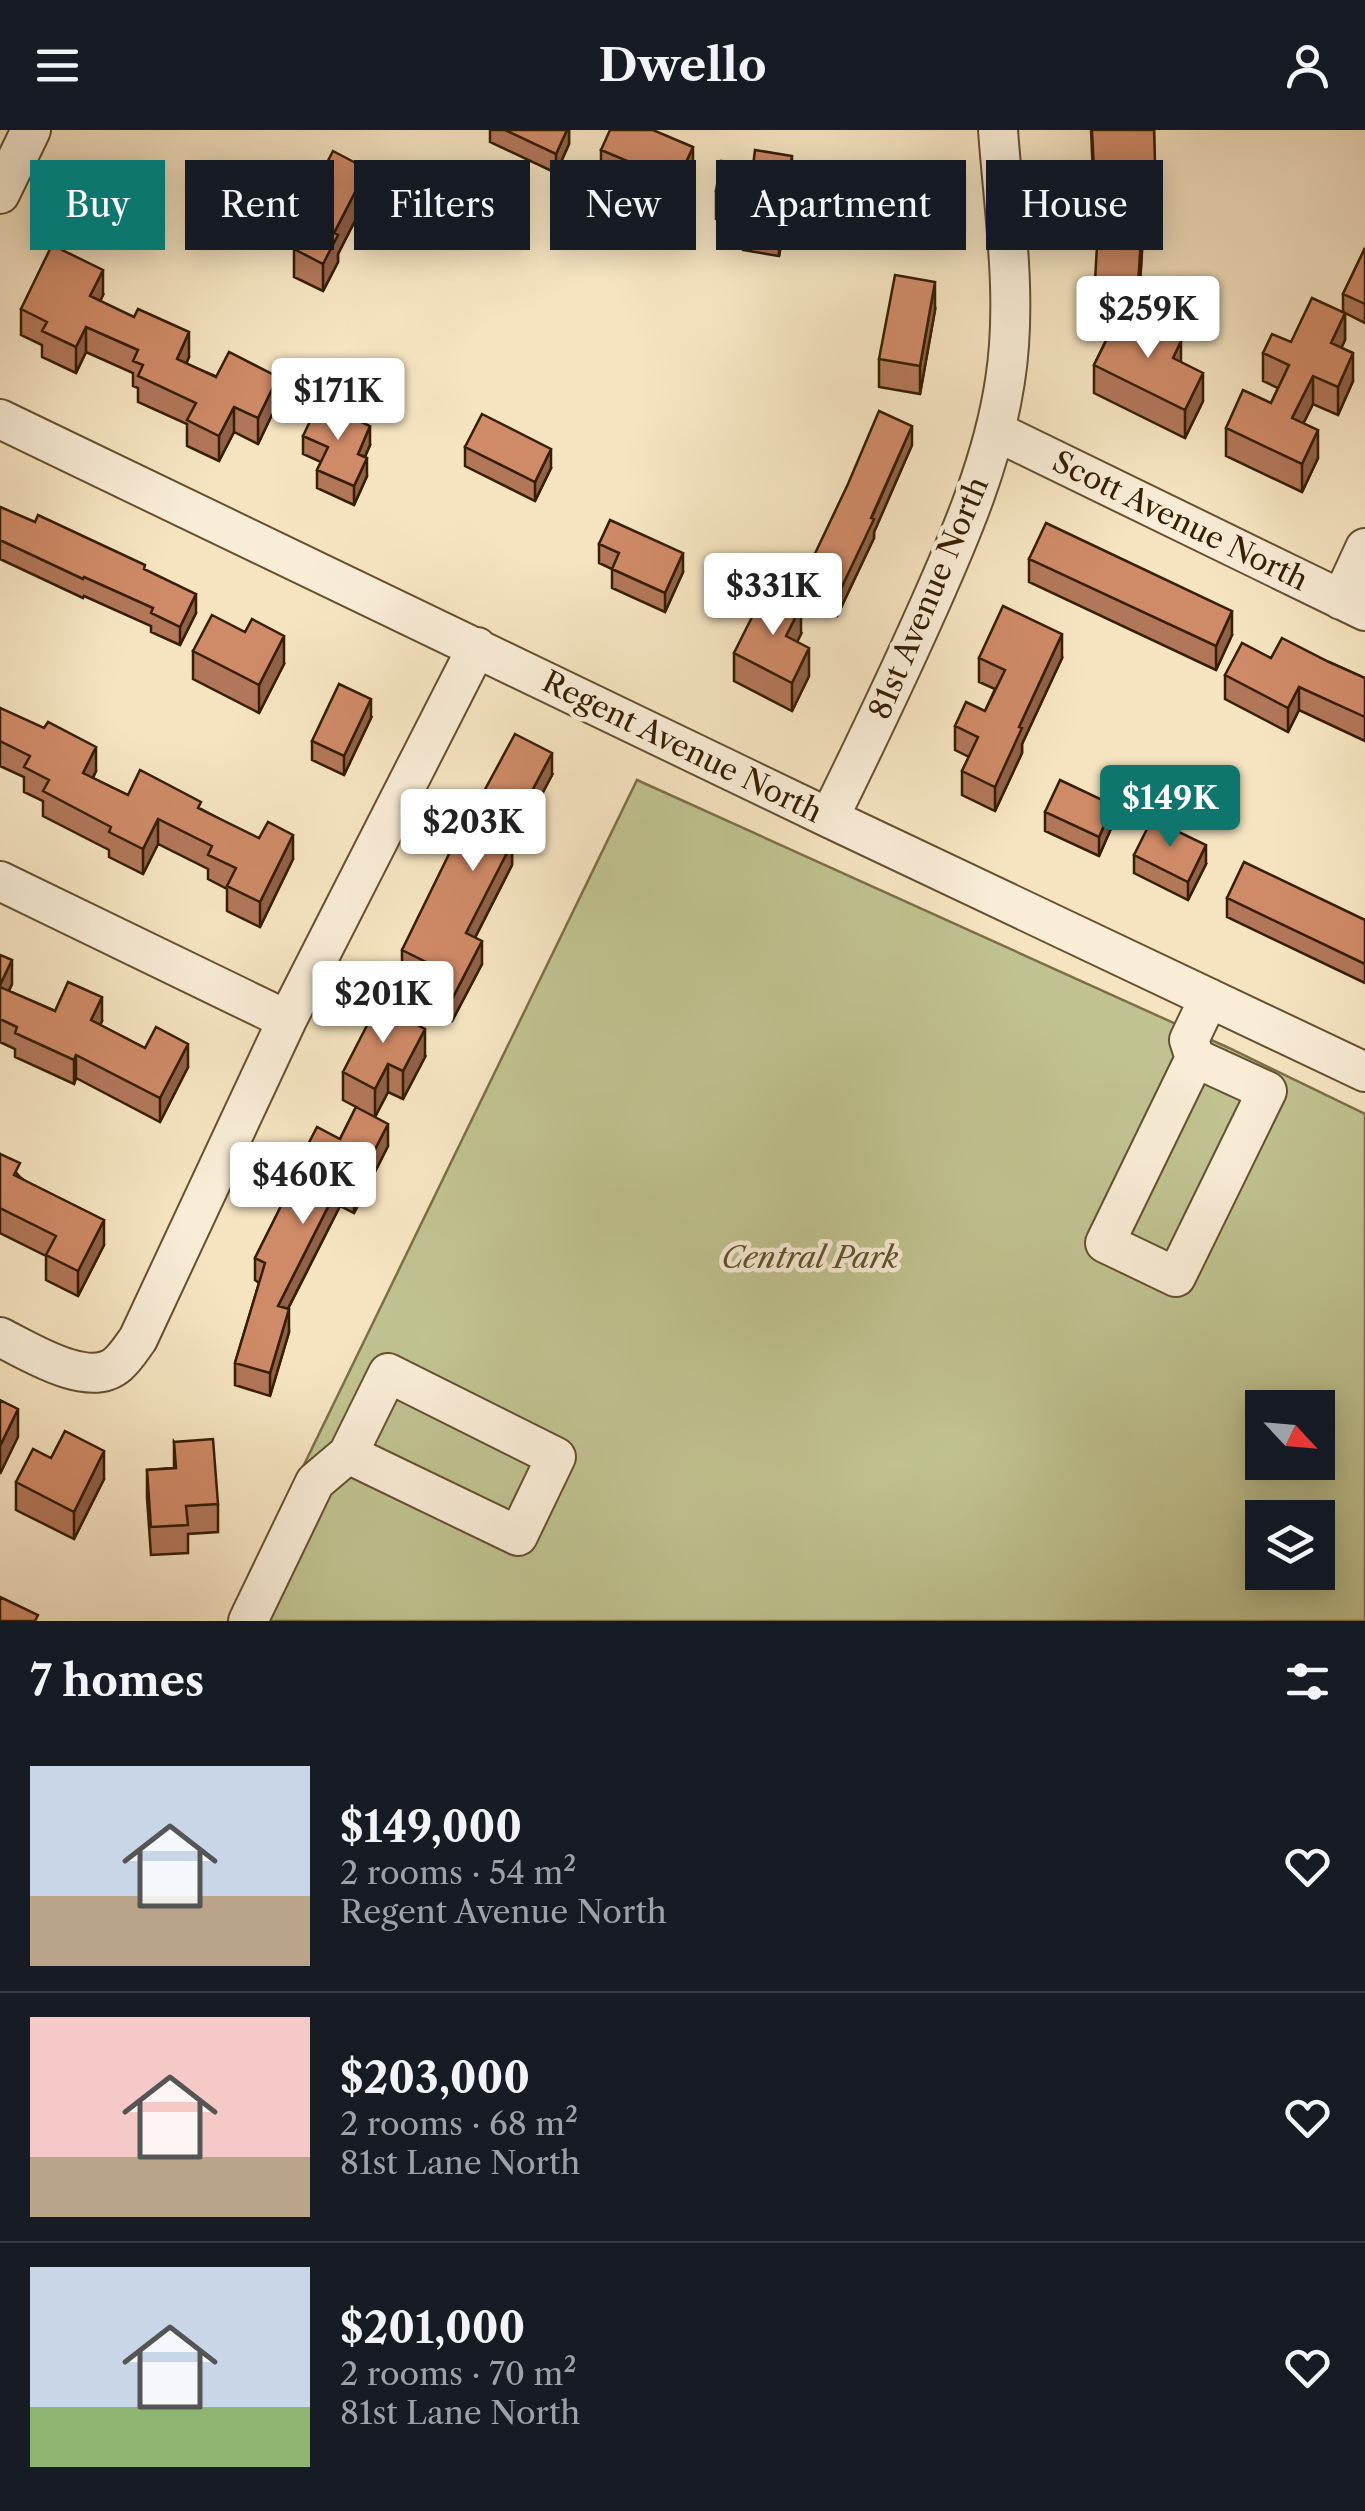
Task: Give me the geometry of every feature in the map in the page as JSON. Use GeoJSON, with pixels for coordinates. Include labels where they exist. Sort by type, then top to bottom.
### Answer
{"type":"FeatureCollection","features":[{"type":"Feature","properties":{"kind":"street"},"geometry":{"type":"LineString","coordinates":[[0,194],[31,130]]}},
{"type":"Feature","properties":{"kind":"street","name":"81st Avenue North"},"geometry":{"type":"LineString","coordinates":[[829,818],[964,528],[990,453],[1006,378],[1010,300],[998,130]]}},
{"type":"Feature","properties":{"kind":"street","name":"Regent Avenue North"},"geometry":{"type":"LineString","coordinates":[[0,419],[1365,1072]]}},
{"type":"Feature","properties":{"kind":"street","name":"Scott Avenue North"},"geometry":{"type":"LineString","coordinates":[[995,431],[1353,606]]}},
{"type":"Feature","properties":{"kind":"street"},"geometry":{"type":"LineString","coordinates":[[1353,606],[1365,548]]}},
{"type":"Feature","properties":{"kind":"street"},"geometry":{"type":"LineString","coordinates":[[0,1337],[63,1367],[90,1374],[116,1367],[138,1339],[287,1020],[477,647]]}},
{"type":"Feature","properties":{"kind":"street"},"geometry":{"type":"LineString","coordinates":[[0,881],[287,1020]]}},
{"type":"Feature","properties":{"kind":"street"},"geometry":{"type":"LineString","coordinates":[[1195,1058],[1267,1091],[1176,1276],[1104,1243],[1195,1058],[1189,1040],[1209,998]]}},
{"type":"Feature","properties":{"kind":"street"},"geometry":{"type":"LineString","coordinates":[[248,1621],[315,1482],[348,1454],[388,1373],[556,1457],[518,1536],[348,1454]]}},
{"type":"Feature","properties":{"kind":"green space","name":"Central Park"},"geometry":{"type":"Polygon","coordinates":[[[637,780],[1229,1048],[1365,1114],[1365,1621],[228,1621],[637,780]]]}},
{"type":"Feature","properties":{"kind":"building"},"geometry":{"type":"Polygon","coordinates":[[[505,130],[567,130],[556,154],[505,130]]]}},
{"type":"Feature","properties":{"kind":"building"},"geometry":{"type":"Polygon","coordinates":[[[610,130],[653,130],[693,147],[687,160],[625,160],[601,150],[610,130]]]}},
{"type":"Feature","properties":{"kind":"building"},"geometry":{"type":"Polygon","coordinates":[[[1092,130],[1154,130],[1155,160],[1093,160],[1092,130]]]}},
{"type":"Feature","properties":{"kind":"building"},"geometry":{"type":"Polygon","coordinates":[[[755,150],[792,156],[791,160],[754,160],[755,150]]]}},
{"type":"Feature","properties":{"kind":"building"},"geometry":{"type":"Polygon","coordinates":[[[333,151],[354,162],[354,194],[334,233],[334,160],[328,160],[333,151]]]}},
{"type":"Feature","properties":{"kind":"building"},"geometry":{"type":"Polygon","coordinates":[[[1365,248],[1365,304],[1343,294],[1365,248]]]}},
{"type":"Feature","properties":{"kind":"building"},"geometry":{"type":"Polygon","coordinates":[[[50,250],[62,250],[103,270],[90,296],[134,317],[138,309],[189,332],[177,359],[216,377],[229,352],[278,377],[258,418],[234,407],[219,436],[187,420],[196,403],[138,376],[143,365],[133,361],[138,350],[86,327],[76,347],[42,331],[47,322],[21,309],[50,250]]]}},
{"type":"Feature","properties":{"kind":"building"},"geometry":{"type":"Polygon","coordinates":[[[296,250],[330,250],[323,264],[296,250]]]}},
{"type":"Feature","properties":{"kind":"building"},"geometry":{"type":"Polygon","coordinates":[[[1097,250],[1140,250],[1137,301],[1094,299],[1097,250]]]}},
{"type":"Feature","properties":{"kind":"building"},"geometry":{"type":"Polygon","coordinates":[[[895,275],[935,282],[920,366],[879,359],[895,275]]]}},
{"type":"Feature","properties":{"kind":"building"},"geometry":{"type":"Polygon","coordinates":[[[1312,298],[1345,313],[1331,343],[1353,353],[1338,387],[1313,376],[1292,418],[1318,430],[1302,464],[1226,428],[1243,390],[1271,403],[1289,365],[1263,353],[1272,334],[1291,342],[1312,298]]]}},
{"type":"Feature","properties":{"kind":"building"},"geometry":{"type":"Polygon","coordinates":[[[1121,311],[1181,341],[1173,358],[1203,373],[1185,410],[1094,365],[1121,311]]]}},
{"type":"Feature","properties":{"kind":"building"},"geometry":{"type":"Polygon","coordinates":[[[319,402],[370,426],[358,454],[367,458],[354,486],[317,470],[328,447],[303,436],[319,402]]]}},
{"type":"Feature","properties":{"kind":"building"},"geometry":{"type":"Polygon","coordinates":[[[879,411],[912,426],[837,597],[802,581],[879,411]]]}},
{"type":"Feature","properties":{"kind":"building"},"geometry":{"type":"Polygon","coordinates":[[[482,414],[551,449],[535,482],[465,447],[482,414]]]}},
{"type":"Feature","properties":{"kind":"building"},"geometry":{"type":"Polygon","coordinates":[[[0,507],[35,522],[38,515],[145,565],[144,569],[196,594],[180,627],[151,613],[153,608],[0,540],[0,507]]]}},
{"type":"Feature","properties":{"kind":"building"},"geometry":{"type":"Polygon","coordinates":[[[610,520],[683,553],[665,593],[612,569],[619,553],[599,544],[610,520]]]}},
{"type":"Feature","properties":{"kind":"building"},"geometry":{"type":"Polygon","coordinates":[[[1046,523],[1232,611],[1216,646],[1029,559],[1046,523]]]}},
{"type":"Feature","properties":{"kind":"building"},"geometry":{"type":"Polygon","coordinates":[[[766,589],[801,606],[786,636],[809,648],[792,683],[734,653],[766,589]]]}},
{"type":"Feature","properties":{"kind":"building"},"geometry":{"type":"Polygon","coordinates":[[[1003,606],[1062,634],[995,787],[962,771],[978,737],[955,726],[966,702],[985,711],[1005,670],[979,658],[1003,606]]]}},
{"type":"Feature","properties":{"kind":"building"},"geometry":{"type":"Polygon","coordinates":[[[212,615],[245,632],[252,619],[284,636],[259,685],[193,651],[212,615]]]}},
{"type":"Feature","properties":{"kind":"building"},"geometry":{"type":"Polygon","coordinates":[[[1282,638],[1365,678],[1365,717],[1299,687],[1288,708],[1225,675],[1242,643],[1271,658],[1282,638]]]}},
{"type":"Feature","properties":{"kind":"building"},"geometry":{"type":"Polygon","coordinates":[[[339,684],[371,699],[344,756],[312,741],[339,684]]]}},
{"type":"Feature","properties":{"kind":"building"},"geometry":{"type":"Polygon","coordinates":[[[0,708],[44,728],[48,722],[96,747],[83,773],[128,795],[140,770],[201,802],[198,808],[259,838],[268,822],[293,835],[260,902],[227,886],[236,868],[208,855],[212,846],[158,819],[143,849],[43,791],[49,780],[24,767],[30,756],[0,741],[0,708]]]}},
{"type":"Feature","properties":{"kind":"building"},"geometry":{"type":"Polygon","coordinates":[[[515,734],[552,753],[506,840],[512,843],[466,933],[482,941],[452,999],[416,980],[426,962],[402,950],[452,848],[467,856],[494,801],[482,795],[515,734]]]}},
{"type":"Feature","properties":{"kind":"building"},"geometry":{"type":"Polygon","coordinates":[[[1060,780],[1113,805],[1099,837],[1045,812],[1060,780]]]}},
{"type":"Feature","properties":{"kind":"building"},"geometry":{"type":"Polygon","coordinates":[[[1152,819],[1206,845],[1188,882],[1134,855],[1152,819]]]}},
{"type":"Feature","properties":{"kind":"building"},"geometry":{"type":"Polygon","coordinates":[[[1244,862],[1365,920],[1365,964],[1227,898],[1244,862]]]}},
{"type":"Feature","properties":{"kind":"building"},"geometry":{"type":"Polygon","coordinates":[[[0,955],[12,960],[0,985],[0,955]]]}},
{"type":"Feature","properties":{"kind":"building"},"geometry":{"type":"Polygon","coordinates":[[[68,982],[102,997],[91,1020],[145,1048],[156,1027],[188,1044],[160,1098],[76,1055],[74,1060],[15,1033],[17,1027],[0,1019],[0,987],[55,1011],[68,982]]]}},
{"type":"Feature","properties":{"kind":"building"},"geometry":{"type":"Polygon","coordinates":[[[378,1004],[425,1029],[403,1071],[388,1064],[375,1089],[343,1072],[378,1004]]]}},
{"type":"Feature","properties":{"kind":"building"},"geometry":{"type":"Polygon","coordinates":[[[356,1107],[388,1124],[354,1190],[340,1183],[278,1306],[289,1309],[270,1373],[235,1363],[265,1263],[255,1258],[302,1164],[299,1162],[317,1127],[340,1139],[356,1107]]]}},
{"type":"Feature","properties":{"kind":"building"},"geometry":{"type":"Polygon","coordinates":[[[0,1154],[20,1163],[14,1175],[104,1220],[78,1271],[46,1255],[56,1236],[0,1208],[0,1154]]]}},
{"type":"Feature","properties":{"kind":"building"},"geometry":{"type":"Polygon","coordinates":[[[0,1400],[18,1409],[0,1446],[0,1400]]]}},
{"type":"Feature","properties":{"kind":"building"},"geometry":{"type":"Polygon","coordinates":[[[65,1431],[104,1451],[74,1512],[16,1482],[33,1449],[51,1458],[65,1431]]]}},
{"type":"Feature","properties":{"kind":"building"},"geometry":{"type":"Polygon","coordinates":[[[213,1439],[218,1504],[186,1506],[188,1525],[151,1527],[147,1470],[176,1468],[174,1442],[213,1439]]]}},
{"type":"Feature","properties":{"kind":"building"},"geometry":{"type":"Polygon","coordinates":[[[0,1597],[38,1615],[35,1621],[0,1621],[0,1597]]]}}]}
